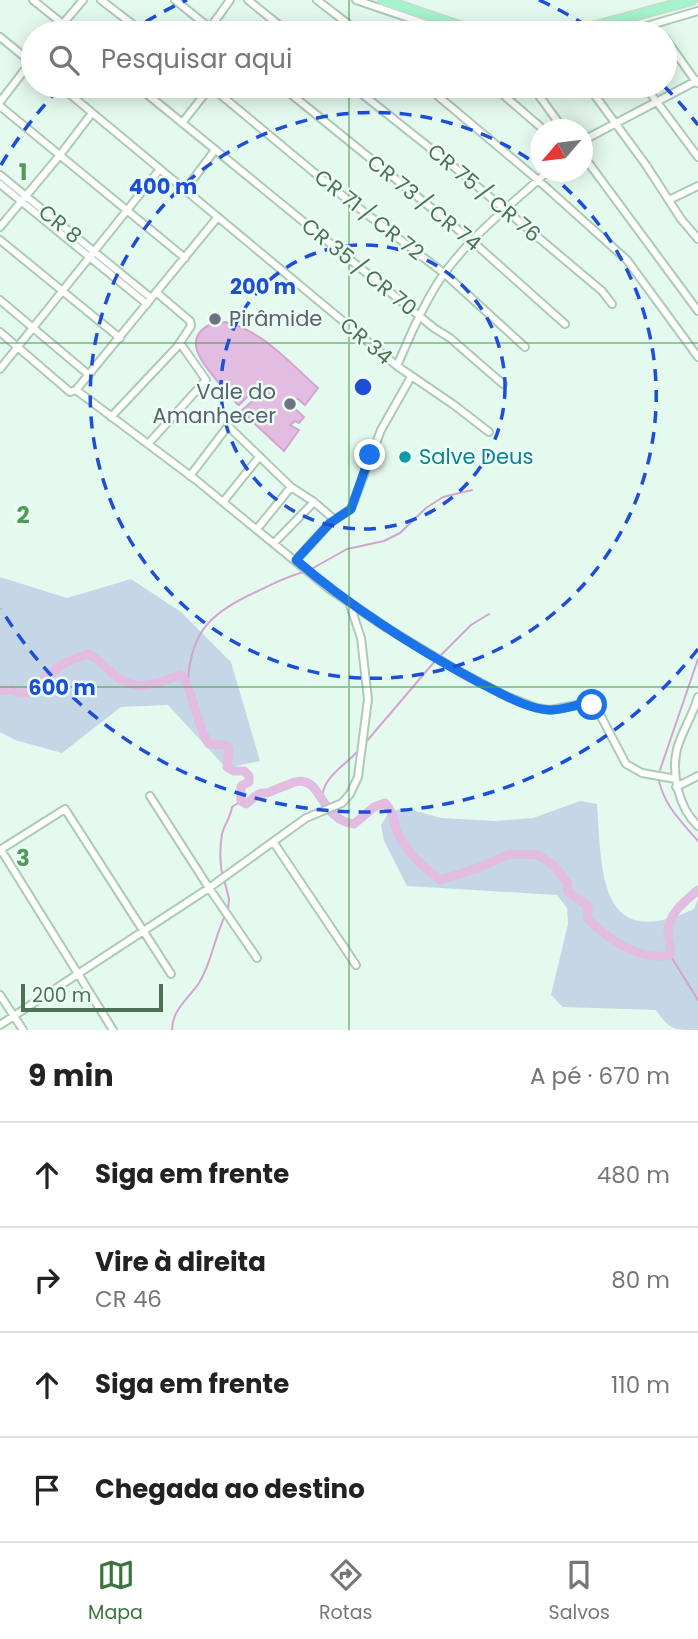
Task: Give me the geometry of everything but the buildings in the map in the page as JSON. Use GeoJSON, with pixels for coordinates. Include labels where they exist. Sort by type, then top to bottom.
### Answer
{"type":"FeatureCollection","features":[{"type":"Feature","properties":{"kind":"main road"},"geometry":{"type":"LineString","coordinates":[[384,0],[445,21]]}},
{"type":"Feature","properties":{"kind":"main road"},"geometry":{"type":"LineString","coordinates":[[615,21],[694,0]]}},
{"type":"Feature","properties":{"kind":"street"},"geometry":{"type":"LineString","coordinates":[[33,0],[59,21]]}},
{"type":"Feature","properties":{"kind":"street"},"geometry":{"type":"LineString","coordinates":[[66,21],[83,0]]}},
{"type":"Feature","properties":{"kind":"street"},"geometry":{"type":"LineString","coordinates":[[101,0],[128,21]]}},
{"type":"Feature","properties":{"kind":"street"},"geometry":{"type":"LineString","coordinates":[[175,0],[201,21]]}},
{"type":"Feature","properties":{"kind":"street"},"geometry":{"type":"LineString","coordinates":[[218,21],[230,0]]}},
{"type":"Feature","properties":{"kind":"street"},"geometry":{"type":"LineString","coordinates":[[248,0],[274,21]]}},
{"type":"Feature","properties":{"kind":"street"},"geometry":{"type":"LineString","coordinates":[[317,0],[344,21]]}},
{"type":"Feature","properties":{"kind":"street"},"geometry":{"type":"LineString","coordinates":[[356,0],[410,20]]}},
{"type":"Feature","properties":{"kind":"street"},"geometry":{"type":"LineString","coordinates":[[694,0],[698,5]]}},
{"type":"Feature","properties":{"kind":"street"},"geometry":{"type":"LineString","coordinates":[[665,21],[698,11]]}},
{"type":"Feature","properties":{"kind":"street"},"geometry":{"type":"LineString","coordinates":[[0,37],[21,53]]}},
{"type":"Feature","properties":{"kind":"street"},"geometry":{"type":"LineString","coordinates":[[677,54],[697,82],[677,92]]}},
{"type":"Feature","properties":{"kind":"street"},"geometry":{"type":"LineString","coordinates":[[21,76],[0,104],[185,258]]}},
{"type":"Feature","properties":{"kind":"street","name":"CR 34"},"geometry":{"type":"LineString","coordinates":[[74,98],[397,366],[489,432]]}},
{"type":"Feature","properties":{"kind":"street","name":"CR 35 / CR 70"},"geometry":{"type":"LineString","coordinates":[[152,98],[450,338],[503,384]]}},
{"type":"Feature","properties":{"kind":"street"},"geometry":{"type":"LineString","coordinates":[[182,123],[202,98]]}},
{"type":"Feature","properties":{"kind":"street","name":"CR 71 / CR 72"},"geometry":{"type":"LineString","coordinates":[[225,98],[334,189],[444,274],[525,348]]}},
{"type":"Feature","properties":{"kind":"street","name":"CR 73 / CR 74"},"geometry":{"type":"LineString","coordinates":[[296,98],[472,242],[565,324]]}},
{"type":"Feature","properties":{"kind":"street","name":"CR 75 / CR 76"},"geometry":{"type":"LineString","coordinates":[[367,98],[602,291],[612,304]]}},
{"type":"Feature","properties":{"kind":"street"},"geometry":{"type":"LineString","coordinates":[[440,98],[530,173]]}},
{"type":"Feature","properties":{"kind":"street"},"geometry":{"type":"LineString","coordinates":[[507,98],[531,119]]}},
{"type":"Feature","properties":{"kind":"street"},"geometry":{"type":"LineString","coordinates":[[541,98],[556,119]]}},
{"type":"Feature","properties":{"kind":"street"},"geometry":{"type":"LineString","coordinates":[[596,98],[681,219],[698,239]]}},
{"type":"Feature","properties":{"kind":"street"},"geometry":{"type":"LineString","coordinates":[[653,98],[698,157]]}},
{"type":"Feature","properties":{"kind":"street"},"geometry":{"type":"LineString","coordinates":[[593,135],[664,98]]}},
{"type":"Feature","properties":{"kind":"street"},"geometry":{"type":"LineString","coordinates":[[0,227],[92,113]]}},
{"type":"Feature","properties":{"kind":"street"},"geometry":{"type":"LineString","coordinates":[[184,190],[215,150]]}},
{"type":"Feature","properties":{"kind":"street"},"geometry":{"type":"LineString","coordinates":[[593,168],[698,311]]}},
{"type":"Feature","properties":{"kind":"street"},"geometry":{"type":"LineString","coordinates":[[0,369],[160,169]]}},
{"type":"Feature","properties":{"kind":"street"},"geometry":{"type":"LineString","coordinates":[[0,175],[24,199]]}},
{"type":"Feature","properties":{"kind":"street"},"geometry":{"type":"LineString","coordinates":[[397,366],[420,315],[444,274],[472,242],[536,182]]}},
{"type":"Feature","properties":{"kind":"street"},"geometry":{"type":"LineString","coordinates":[[540,182],[627,260],[698,357]]}},
{"type":"Feature","properties":{"kind":"street"},"geometry":{"type":"LineString","coordinates":[[0,184],[24,199]]}},
{"type":"Feature","properties":{"kind":"street"},"geometry":{"type":"LineString","coordinates":[[669,200],[698,186]]}},
{"type":"Feature","properties":{"kind":"street","name":"CR 8"},"geometry":{"type":"LineString","coordinates":[[24,199],[149,301]]}},
{"type":"Feature","properties":{"kind":"street"},"geometry":{"type":"LineString","coordinates":[[1,334],[70,392],[76,390],[218,218]]}},
{"type":"Feature","properties":{"kind":"street"},"geometry":{"type":"LineString","coordinates":[[0,240],[120,338]]}},
{"type":"Feature","properties":{"kind":"street"},"geometry":{"type":"LineString","coordinates":[[111,417],[180,343],[191,323],[156,292]]}},
{"type":"Feature","properties":{"kind":"street"},"geometry":{"type":"LineString","coordinates":[[0,300],[89,375]]}},
{"type":"Feature","properties":{"kind":"street"},"geometry":{"type":"LineString","coordinates":[[148,444],[203,385],[205,379],[180,343]]}},
{"type":"Feature","properties":{"kind":"street"},"geometry":{"type":"LineString","coordinates":[[296,560],[335,520],[351,509],[381,430],[411,377]]}},
{"type":"Feature","properties":{"kind":"street"},"geometry":{"type":"LineString","coordinates":[[76,390],[349,602],[428,653],[508,697],[537,708],[550,710],[587,703],[596,707],[626,764],[642,773],[676,783],[698,776]]}},
{"type":"Feature","properties":{"kind":"street"},"geometry":{"type":"LineString","coordinates":[[190,476],[228,426],[291,487],[335,520]]}},
{"type":"Feature","properties":{"kind":"street"},"geometry":{"type":"LineString","coordinates":[[223,502],[258,457]]}},
{"type":"Feature","properties":{"kind":"street"},"geometry":{"type":"LineString","coordinates":[[257,529],[291,487]]}},
{"type":"Feature","properties":{"kind":"street"},"geometry":{"type":"LineString","coordinates":[[274,543],[314,502]]}},
{"type":"Feature","properties":{"kind":"street"},"geometry":{"type":"LineString","coordinates":[[0,1026],[209,888],[306,818],[342,803],[358,777],[368,699],[361,638],[349,602]]}},
{"type":"Feature","properties":{"kind":"street"},"geometry":{"type":"LineString","coordinates":[[698,697],[697,708],[677,750],[676,783],[687,813],[698,826]]}},
{"type":"Feature","properties":{"kind":"street"},"geometry":{"type":"LineString","coordinates":[[150,796],[257,958]]}},
{"type":"Feature","properties":{"kind":"street"},"geometry":{"type":"LineString","coordinates":[[113,1030],[0,850],[65,808],[171,974]]}},
{"type":"Feature","properties":{"kind":"street"},"geometry":{"type":"LineString","coordinates":[[274,843],[356,965]]}},
{"type":"Feature","properties":{"kind":"street"},"geometry":{"type":"LineString","coordinates":[[0,995],[23,1030]]}},
{"type":"Feature","properties":{"kind":"shaded area"},"geometry":{"type":"Polygon","coordinates":[[[225,322],[263,340],[318,388],[305,405],[298,399],[292,401],[293,407],[304,417],[299,423],[295,421],[290,425],[299,430],[284,451],[241,411],[258,396],[257,390],[237,404],[213,376],[197,351],[196,341],[200,332],[211,324],[225,322]]]}},
{"type":"Feature","properties":{"kind":"shaded area"},"geometry":{"type":"Polygon","coordinates":[[[0,577],[67,598],[131,579],[181,612],[231,662],[260,761],[226,768],[168,705],[121,707],[62,753],[15,740],[0,732],[0,577]]]}},
{"type":"Feature","properties":{"kind":"shaded area"},"geometry":{"type":"Polygon","coordinates":[[[580,801],[597,804],[605,879],[611,898],[622,913],[639,921],[662,920],[694,909],[698,898],[698,1030],[673,1028],[656,1010],[563,1007],[551,995],[568,924],[567,908],[557,895],[407,886],[384,841],[381,825],[389,812],[405,808],[441,818],[495,821],[533,818],[580,801]]]}},
{"type":"Feature","properties":{"kind":"waterway"},"geometry":{"type":"LineString","coordinates":[[313,568],[347,549],[384,541],[400,533],[426,508],[443,497],[472,490]]}},
{"type":"Feature","properties":{"kind":"waterway"},"geometry":{"type":"LineString","coordinates":[[188,681],[194,648],[207,624],[242,599],[280,580],[304,572]]}},
{"type":"Feature","properties":{"kind":"waterway"},"geometry":{"type":"LineString","coordinates":[[440,656],[471,625],[489,614]]}},
{"type":"Feature","properties":{"kind":"waterway"},"geometry":{"type":"LineString","coordinates":[[0,691],[12,689],[17,693],[27,693],[64,663],[88,654],[114,675],[131,684],[155,684],[181,675],[209,744],[225,745],[229,748],[227,767],[234,771],[244,771],[249,776],[249,782],[241,786],[241,801],[246,804],[260,793],[269,793],[295,782],[304,782],[311,785],[334,814],[354,824],[374,807],[385,803],[406,847],[440,880],[510,854],[539,855],[554,866],[567,882],[568,892],[588,906],[588,919],[615,941],[636,952],[670,955],[668,932],[671,919],[678,908],[698,890]]}},
{"type":"Feature","properties":{"kind":"waterway"},"geometry":{"type":"LineString","coordinates":[[660,770],[698,659]]}},
{"type":"Feature","properties":{"kind":"waterway"},"geometry":{"type":"LineString","coordinates":[[366,742],[435,661]]}},
{"type":"Feature","properties":{"kind":"waterway"},"geometry":{"type":"LineString","coordinates":[[322,801],[329,779],[358,751]]}},
{"type":"Feature","properties":{"kind":"waterway"},"geometry":{"type":"LineString","coordinates":[[659,781],[670,806],[698,841]]}},
{"type":"Feature","properties":{"kind":"waterway"},"geometry":{"type":"LineString","coordinates":[[222,874],[222,834],[232,807],[241,801]]}},
{"type":"Feature","properties":{"kind":"waterway"},"geometry":{"type":"LineString","coordinates":[[224,879],[229,899],[228,911]]}},
{"type":"Feature","properties":{"kind":"waterway"},"geometry":{"type":"LineString","coordinates":[[172,1030],[175,1016],[203,975],[225,916]]}},
{"type":"Feature","properties":{"kind":"waterway"},"geometry":{"type":"LineString","coordinates":[[670,955],[698,1000]]}},
{"type":"Feature","properties":{"kind":"place","name":"Pirâmide"},"geometry":{"type":"Point","coordinates":[215,319]}},
{"type":"Feature","properties":{"kind":"place","name":"Vale do Amanhecer"},"geometry":{"type":"Point","coordinates":[290,404]}},
{"type":"Feature","properties":{"kind":"place","name":"Salve Deus"},"geometry":{"type":"Point","coordinates":[405,457]}},
{"type":"Feature","properties":{"kind":"route"},"geometry":{"type":"LineString","coordinates":[[370,455],[351,509],[330,523],[296,560],[328,588],[387,628],[508,697],[550,710],[587,703],[592,705]]}}]}
